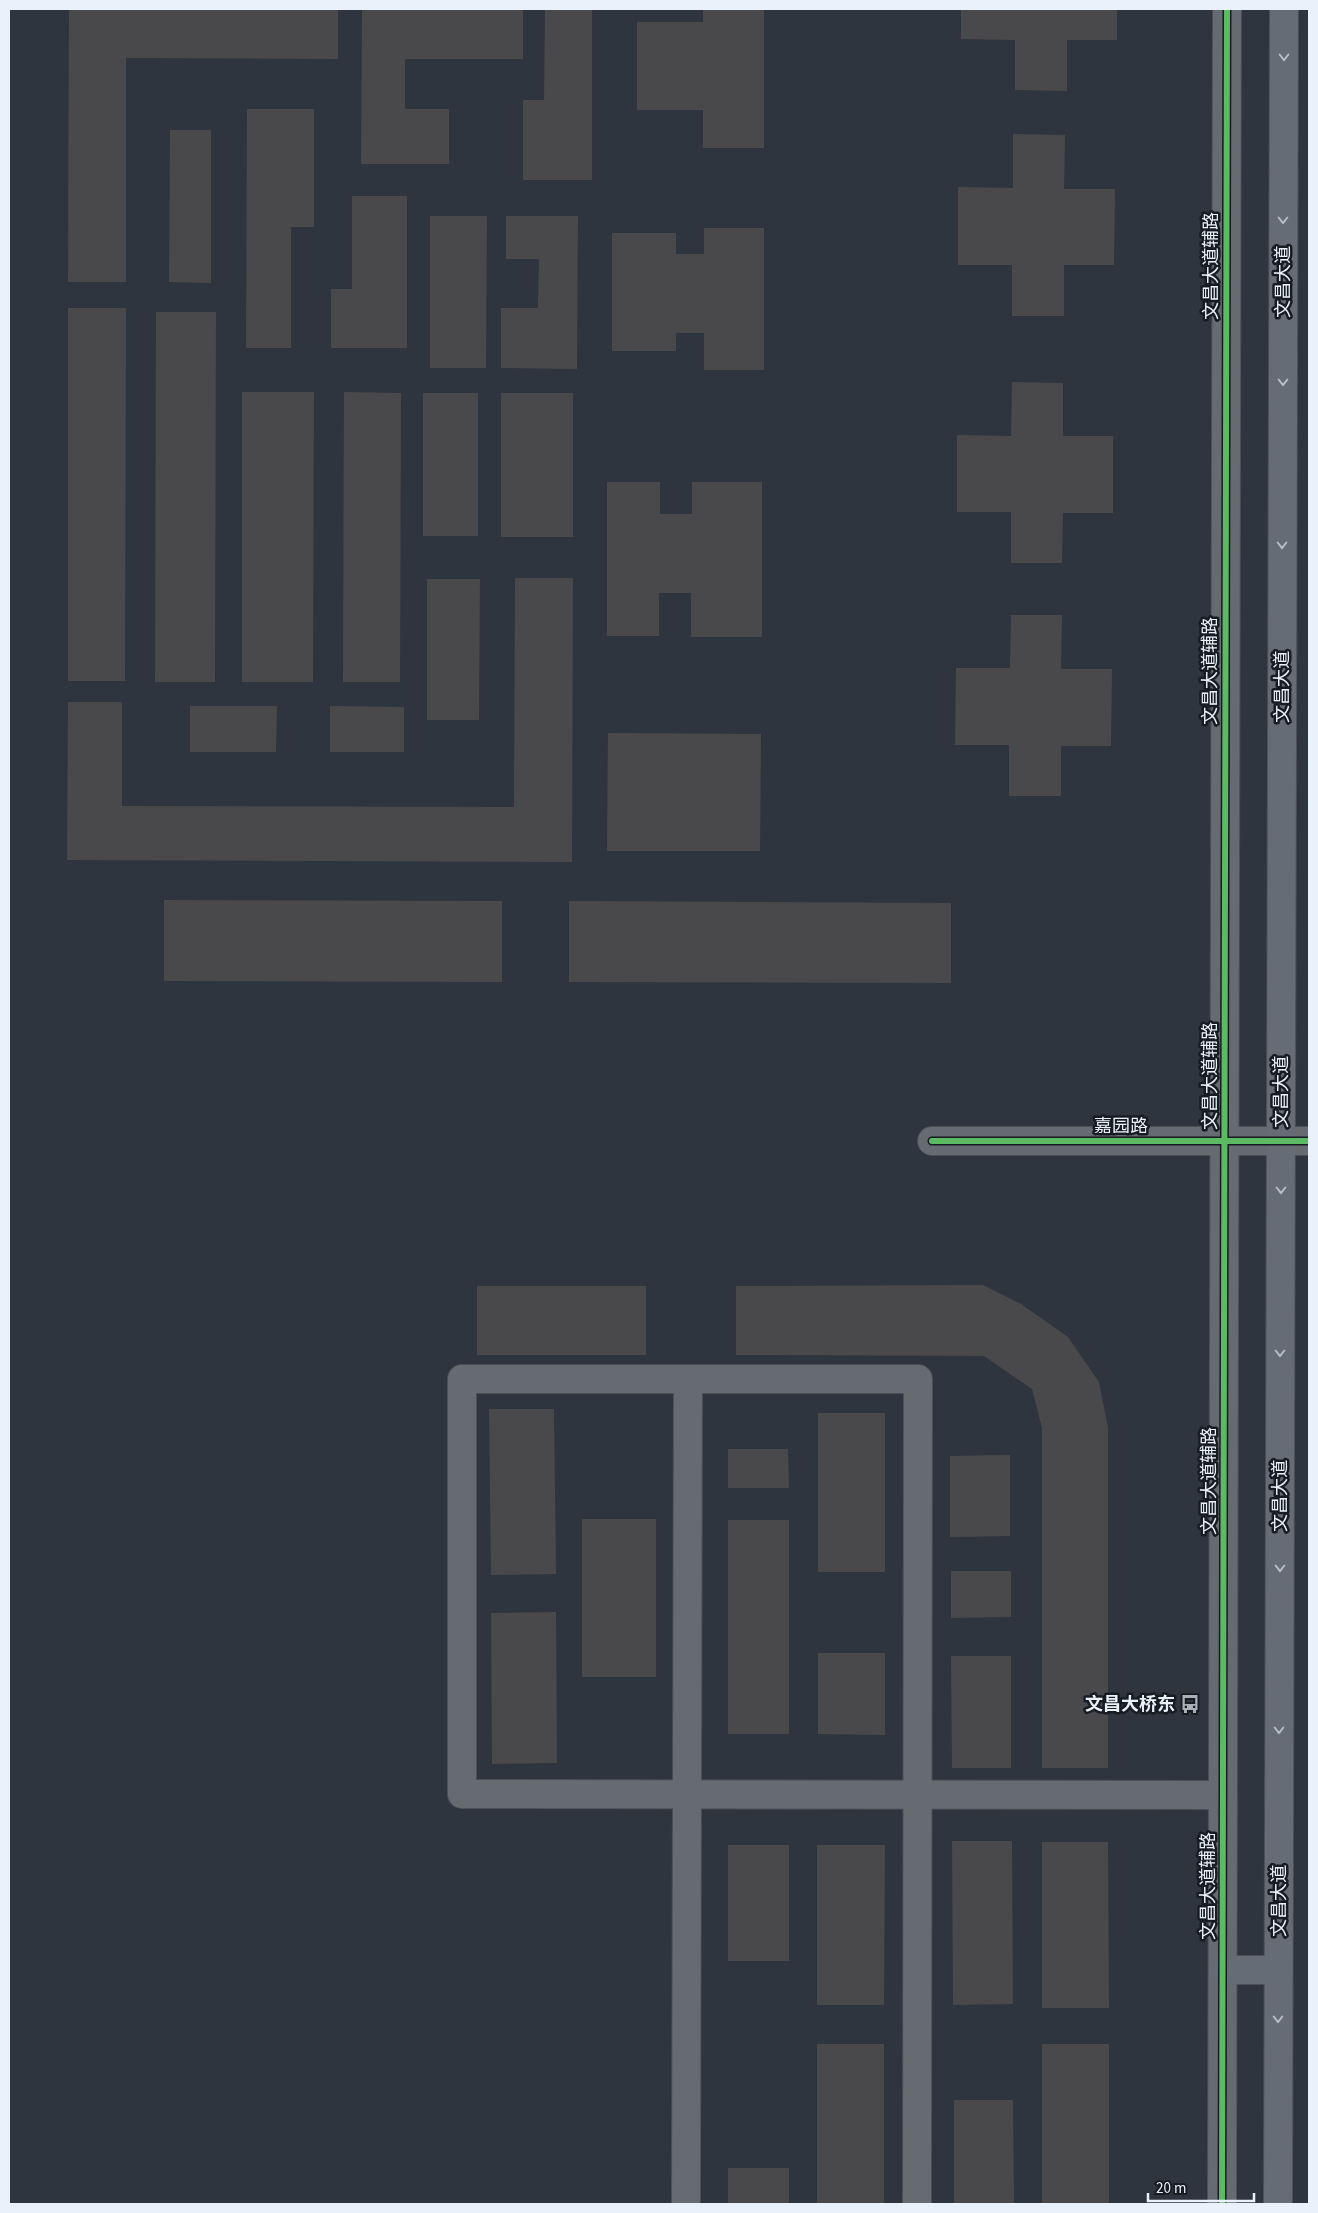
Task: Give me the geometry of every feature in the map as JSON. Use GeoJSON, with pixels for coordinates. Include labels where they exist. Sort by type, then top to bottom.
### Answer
{"type":"FeatureCollection","features":[{"type":"Feature","properties":{"kind":"main road","name":"文昌大道"},"geometry":{"type":"LineString","coordinates":[[1278,2204],[1284,9]]}},
{"type":"Feature","properties":{"kind":"main road"},"geometry":{"type":"LineString","coordinates":[[1223,1970],[1278,1970]]}},
{"type":"Feature","properties":{"kind":"street","name":"文昌大道辅路"},"geometry":{"type":"LineString","coordinates":[[1222,2204],[1226,9]]}},
{"type":"Feature","properties":{"kind":"street","name":"嘉园路"},"geometry":{"type":"LineString","coordinates":[[932,1141],[1309,1141]]}},
{"type":"Feature","properties":{"kind":"street"},"geometry":{"type":"LineString","coordinates":[[917,2204],[918,1795],[918,1379],[462,1379],[462,1794],[687,1795],[918,1795],[1224,1795]]}},
{"type":"Feature","properties":{"kind":"street"},"geometry":{"type":"LineString","coordinates":[[686,2204],[688,1379]]}},
{"type":"Feature","properties":{"kind":"building"},"geometry":{"type":"Polygon","coordinates":[[[69,9],[338,9],[338,59],[126,58],[126,282],[68,282],[69,9]]]}},
{"type":"Feature","properties":{"kind":"building"},"geometry":{"type":"Polygon","coordinates":[[[362,9],[523,9],[523,59],[405,59],[405,109],[449,109],[449,164],[361,164],[362,9]]]}},
{"type":"Feature","properties":{"kind":"building"},"geometry":{"type":"Polygon","coordinates":[[[545,9],[592,9],[592,180],[523,180],[523,100],[544,100],[545,9]]]}},
{"type":"Feature","properties":{"kind":"building"},"geometry":{"type":"Polygon","coordinates":[[[703,9],[764,9],[764,148],[703,148],[703,110],[637,110],[637,22],[703,22],[703,9]]]}},
{"type":"Feature","properties":{"kind":"building"},"geometry":{"type":"Polygon","coordinates":[[[961,9],[1117,9],[1117,40],[1067,40],[1067,91],[1015,90],[1015,40],[961,39],[961,9]]]}},
{"type":"Feature","properties":{"kind":"building"},"geometry":{"type":"Polygon","coordinates":[[[247,109],[314,109],[314,227],[291,227],[291,348],[246,348],[247,109]]]}},
{"type":"Feature","properties":{"kind":"building"},"geometry":{"type":"Polygon","coordinates":[[[170,130],[211,130],[211,283],[169,282],[170,130]]]}},
{"type":"Feature","properties":{"kind":"building"},"geometry":{"type":"Polygon","coordinates":[[[1013,134],[1065,135],[1064,189],[1115,189],[1114,265],[1064,265],[1064,316],[1012,316],[1012,265],[958,265],[958,187],[1013,188],[1013,134]]]}},
{"type":"Feature","properties":{"kind":"building"},"geometry":{"type":"Polygon","coordinates":[[[352,196],[407,196],[407,348],[331,348],[331,289],[352,289],[352,196]]]}},
{"type":"Feature","properties":{"kind":"building"},"geometry":{"type":"Polygon","coordinates":[[[430,216],[487,216],[486,368],[430,368],[430,216]]]}},
{"type":"Feature","properties":{"kind":"building"},"geometry":{"type":"Polygon","coordinates":[[[506,216],[578,216],[577,369],[501,368],[501,308],[538,308],[539,259],[506,259],[506,216]]]}},
{"type":"Feature","properties":{"kind":"building"},"geometry":{"type":"Polygon","coordinates":[[[704,228],[764,228],[764,370],[704,370],[704,333],[676,333],[676,351],[612,351],[612,233],[676,233],[676,254],[704,254],[704,228]]]}},
{"type":"Feature","properties":{"kind":"building"},"geometry":{"type":"Polygon","coordinates":[[[68,308],[126,308],[125,681],[68,681],[68,308]]]}},
{"type":"Feature","properties":{"kind":"building"},"geometry":{"type":"Polygon","coordinates":[[[156,312],[216,312],[215,682],[155,682],[156,312]]]}},
{"type":"Feature","properties":{"kind":"building"},"geometry":{"type":"Polygon","coordinates":[[[1012,382],[1063,383],[1063,436],[1113,436],[1113,513],[1063,513],[1062,563],[1011,563],[1011,512],[957,512],[957,435],[1011,436],[1012,382]]]}},
{"type":"Feature","properties":{"kind":"building"},"geometry":{"type":"Polygon","coordinates":[[[242,392],[314,392],[313,682],[242,682],[242,392]]]}},
{"type":"Feature","properties":{"kind":"building"},"geometry":{"type":"Polygon","coordinates":[[[344,392],[401,393],[400,682],[343,682],[344,392]]]}},
{"type":"Feature","properties":{"kind":"building"},"geometry":{"type":"Polygon","coordinates":[[[423,393],[478,393],[478,536],[423,536],[423,393]]]}},
{"type":"Feature","properties":{"kind":"building"},"geometry":{"type":"Polygon","coordinates":[[[501,393],[573,393],[573,537],[501,537],[501,393]]]}},
{"type":"Feature","properties":{"kind":"building"},"geometry":{"type":"Polygon","coordinates":[[[607,482],[660,482],[660,514],[692,514],[692,482],[762,482],[762,637],[691,637],[691,593],[659,593],[659,636],[607,636],[607,482]]]}},
{"type":"Feature","properties":{"kind":"building"},"geometry":{"type":"Polygon","coordinates":[[[515,578],[573,578],[572,862],[67,860],[68,702],[122,702],[122,806],[514,807],[515,578]]]}},
{"type":"Feature","properties":{"kind":"building"},"geometry":{"type":"Polygon","coordinates":[[[427,579],[480,579],[479,720],[427,720],[427,579]]]}},
{"type":"Feature","properties":{"kind":"building"},"geometry":{"type":"Polygon","coordinates":[[[1011,615],[1062,615],[1061,669],[1112,669],[1111,746],[1061,746],[1061,796],[1009,796],[1009,745],[955,745],[956,668],[1010,668],[1011,615]]]}},
{"type":"Feature","properties":{"kind":"building"},"geometry":{"type":"Polygon","coordinates":[[[190,706],[277,706],[276,752],[190,752],[190,706]]]}},
{"type":"Feature","properties":{"kind":"building"},"geometry":{"type":"Polygon","coordinates":[[[330,706],[404,707],[404,752],[330,752],[330,706]]]}},
{"type":"Feature","properties":{"kind":"building"},"geometry":{"type":"Polygon","coordinates":[[[608,733],[761,734],[760,851],[607,851],[608,733]]]}},
{"type":"Feature","properties":{"kind":"building"},"geometry":{"type":"Polygon","coordinates":[[[164,900],[502,901],[502,982],[164,981],[164,900]]]}},
{"type":"Feature","properties":{"kind":"building"},"geometry":{"type":"Polygon","coordinates":[[[569,901],[951,903],[951,983],[569,982],[569,901]]]}},
{"type":"Feature","properties":{"kind":"building"},"geometry":{"type":"Polygon","coordinates":[[[983,1285],[1021,1304],[1068,1337],[1099,1382],[1108,1428],[1108,1768],[1042,1768],[1042,1428],[1032,1389],[984,1356],[736,1355],[736,1286],[983,1285]]]}},
{"type":"Feature","properties":{"kind":"building"},"geometry":{"type":"Polygon","coordinates":[[[477,1286],[646,1286],[646,1355],[477,1355],[477,1286]]]}},
{"type":"Feature","properties":{"kind":"building"},"geometry":{"type":"Polygon","coordinates":[[[489,1409],[554,1409],[556,1574],[491,1575],[489,1409]]]}},
{"type":"Feature","properties":{"kind":"building"},"geometry":{"type":"Polygon","coordinates":[[[818,1413],[885,1413],[885,1572],[818,1572],[818,1413]]]}},
{"type":"Feature","properties":{"kind":"building"},"geometry":{"type":"Polygon","coordinates":[[[728,1449],[788,1449],[789,1488],[728,1488],[728,1449]]]}},
{"type":"Feature","properties":{"kind":"building"},"geometry":{"type":"Polygon","coordinates":[[[1010,1455],[1010,1536],[950,1537],[950,1456],[1010,1455]]]}},
{"type":"Feature","properties":{"kind":"building"},"geometry":{"type":"Polygon","coordinates":[[[582,1519],[656,1519],[656,1677],[582,1677],[582,1519]]]}},
{"type":"Feature","properties":{"kind":"building"},"geometry":{"type":"Polygon","coordinates":[[[728,1520],[789,1520],[789,1734],[728,1734],[728,1520]]]}},
{"type":"Feature","properties":{"kind":"building"},"geometry":{"type":"Polygon","coordinates":[[[951,1571],[1011,1571],[1011,1617],[951,1618],[951,1571]]]}},
{"type":"Feature","properties":{"kind":"building"},"geometry":{"type":"Polygon","coordinates":[[[556,1612],[557,1763],[492,1764],[491,1613],[556,1612]]]}},
{"type":"Feature","properties":{"kind":"building"},"geometry":{"type":"Polygon","coordinates":[[[818,1653],[885,1653],[885,1735],[818,1734],[818,1653]]]}},
{"type":"Feature","properties":{"kind":"building"},"geometry":{"type":"Polygon","coordinates":[[[951,1656],[1011,1656],[1011,1768],[952,1768],[951,1656]]]}},
{"type":"Feature","properties":{"kind":"building"},"geometry":{"type":"Polygon","coordinates":[[[952,1841],[1012,1841],[1013,2004],[953,2005],[952,1841]]]}},
{"type":"Feature","properties":{"kind":"building"},"geometry":{"type":"Polygon","coordinates":[[[1042,1842],[1108,1842],[1109,2008],[1042,2008],[1042,1842]]]}},
{"type":"Feature","properties":{"kind":"building"},"geometry":{"type":"Polygon","coordinates":[[[728,1845],[789,1845],[789,1961],[728,1961],[728,1845]]]}},
{"type":"Feature","properties":{"kind":"building"},"geometry":{"type":"Polygon","coordinates":[[[817,1845],[885,1845],[884,2005],[817,2005],[817,1845]]]}},
{"type":"Feature","properties":{"kind":"building"},"geometry":{"type":"Polygon","coordinates":[[[817,2044],[884,2044],[884,2204],[817,2204],[817,2044]]]}},
{"type":"Feature","properties":{"kind":"building"},"geometry":{"type":"Polygon","coordinates":[[[1042,2044],[1109,2044],[1109,2204],[1042,2204],[1042,2044]]]}},
{"type":"Feature","properties":{"kind":"building"},"geometry":{"type":"Polygon","coordinates":[[[954,2100],[1013,2100],[1014,2204],[954,2204],[954,2100]]]}},
{"type":"Feature","properties":{"kind":"building"},"geometry":{"type":"Polygon","coordinates":[[[728,2168],[789,2168],[789,2204],[728,2204],[728,2168]]]}},
{"type":"Feature","properties":{"kind":"cycle path"},"geometry":{"type":"LineString","coordinates":[[1222,2204],[1227,9]]}},
{"type":"Feature","properties":{"kind":"cycle path"},"geometry":{"type":"LineString","coordinates":[[932,1141],[1309,1141]]}},
{"type":"Feature","properties":{"kind":"place","name":"文昌大桥东"},"geometry":{"type":"Point","coordinates":[1190,1704]}}]}
